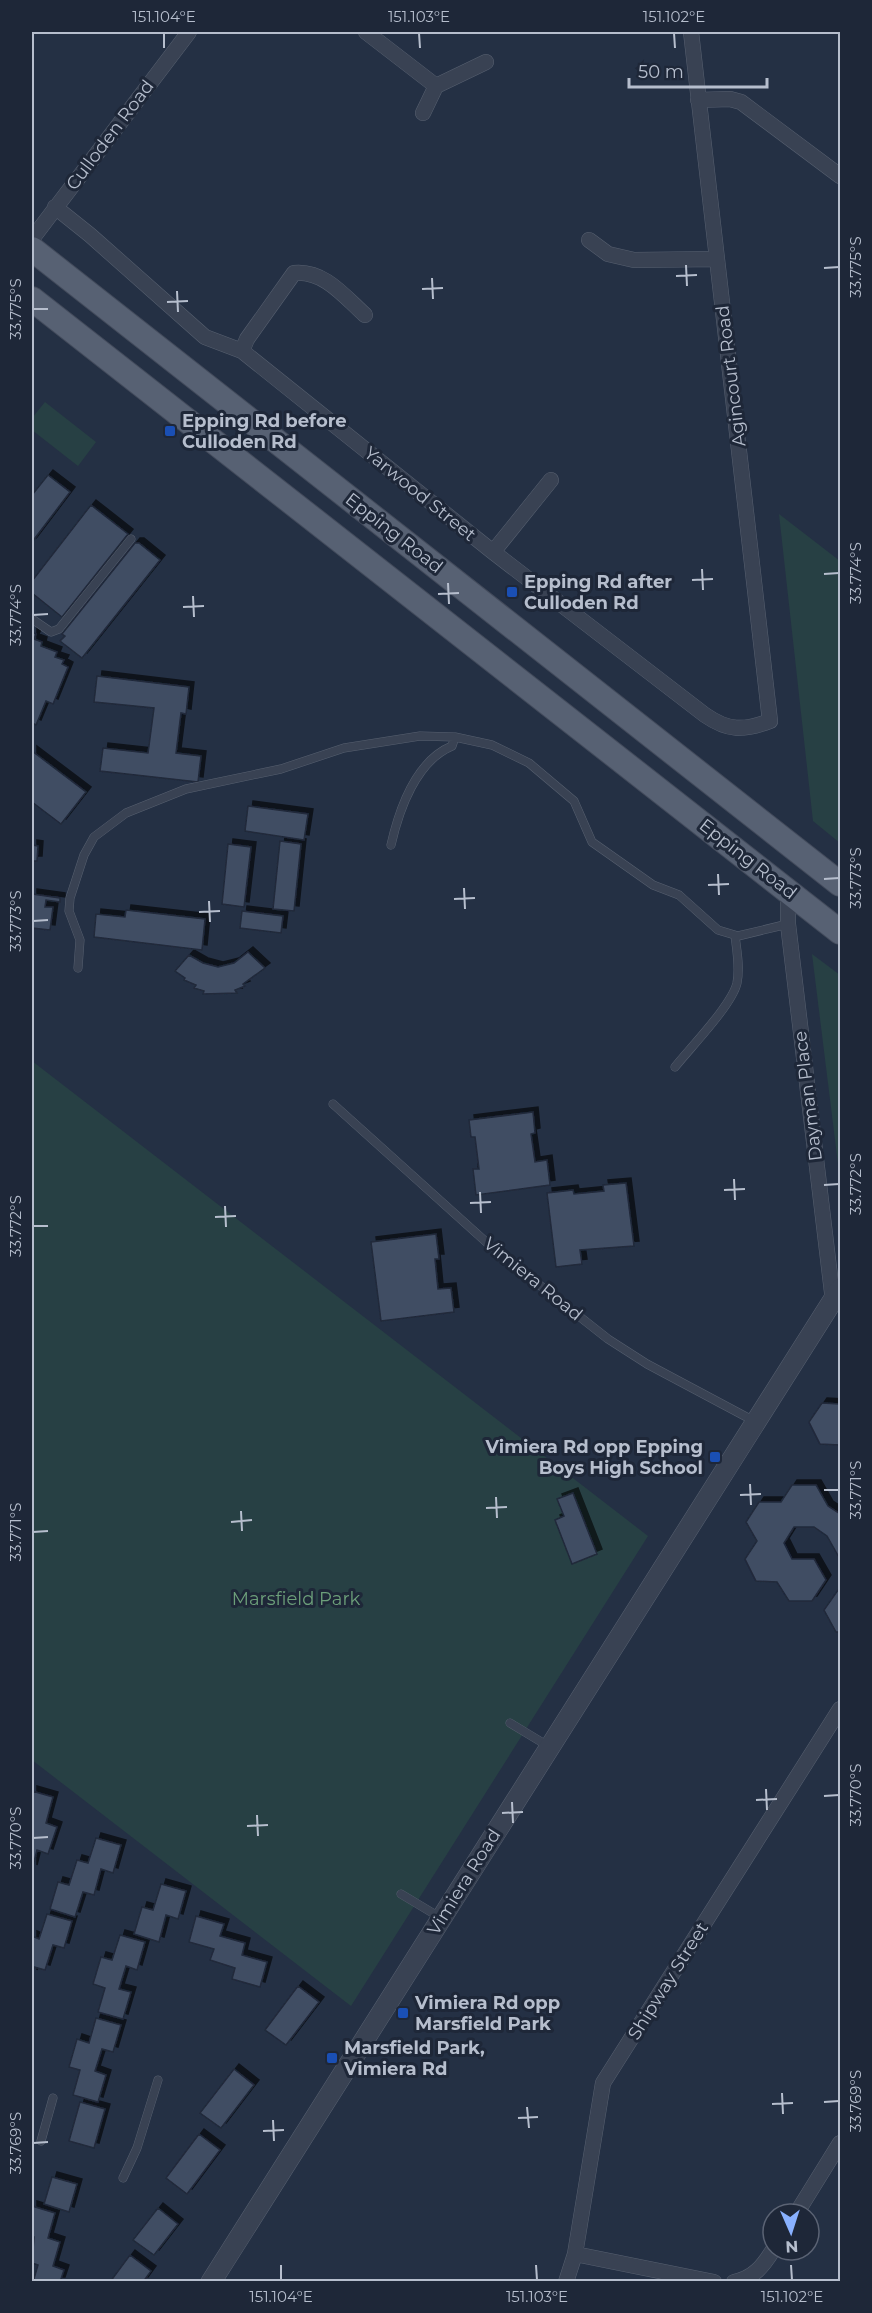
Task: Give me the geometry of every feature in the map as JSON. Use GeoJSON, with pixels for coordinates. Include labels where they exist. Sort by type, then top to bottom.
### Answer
{"type":"FeatureCollection","features":[{"type":"Feature","properties":{"kind":"main road","name":"Epping Road"},"geometry":{"type":"LineString","coordinates":[[32,249],[840,884]]}},
{"type":"Feature","properties":{"kind":"main road","name":"Epping Road"},"geometry":{"type":"LineString","coordinates":[[32,299],[840,932]]}},
{"type":"Feature","properties":{"kind":"street","name":"Culloden Road"},"geometry":{"type":"LineString","coordinates":[[32,239],[189,32]]}},
{"type":"Feature","properties":{"kind":"street"},"geometry":{"type":"LineString","coordinates":[[366,32],[436,86]]}},
{"type":"Feature","properties":{"kind":"street","name":"Agincourt Road"},"geometry":{"type":"LineString","coordinates":[[691,32],[770,721]]}},
{"type":"Feature","properties":{"kind":"street"},"geometry":{"type":"LineString","coordinates":[[423,113],[436,86],[486,62]]}},
{"type":"Feature","properties":{"kind":"street"},"geometry":{"type":"LineString","coordinates":[[698,100],[730,99],[741,102],[840,176]]}},
{"type":"Feature","properties":{"kind":"street","name":"Yarwood Street"},"geometry":{"type":"LineString","coordinates":[[55,207],[205,337],[242,351],[494,552],[721,726],[753,727],[770,721]]}},
{"type":"Feature","properties":{"kind":"street"},"geometry":{"type":"LineString","coordinates":[[589,240],[608,254],[634,260],[717,259]]}},
{"type":"Feature","properties":{"kind":"street"},"geometry":{"type":"LineString","coordinates":[[242,351],[247,339],[294,273],[309,272],[332,285],[365,315]]}},
{"type":"Feature","properties":{"kind":"street"},"geometry":{"type":"LineString","coordinates":[[494,552],[552,480]]}},
{"type":"Feature","properties":{"kind":"street","name":"Dayman Place"},"geometry":{"type":"LineString","coordinates":[[788,890],[788,924],[837,1295]]}},
{"type":"Feature","properties":{"kind":"street","name":"Vimiera Road"},"geometry":{"type":"LineString","coordinates":[[211,2282],[837,1295]]}},
{"type":"Feature","properties":{"kind":"street","name":"Shipway Street"},"geometry":{"type":"LineString","coordinates":[[566,2282],[575,2254],[603,2083],[840,1709]]}},
{"type":"Feature","properties":{"kind":"street"},"geometry":{"type":"LineString","coordinates":[[803,2202],[840,2143]]}},
{"type":"Feature","properties":{"kind":"street"},"geometry":{"type":"LineString","coordinates":[[575,2254],[714,2282]]}},
{"type":"Feature","properties":{"kind":"street"},"geometry":{"type":"LineString","coordinates":[[734,2282],[754,2273],[766,2262]]}},
{"type":"Feature","properties":{"kind":"lane"},"geometry":{"type":"LineString","coordinates":[[32,619],[51,632],[59,629],[131,539]]}},
{"type":"Feature","properties":{"kind":"lane"},"geometry":{"type":"LineString","coordinates":[[78,968],[80,940],[69,910],[69,898],[84,855],[94,837],[126,813],[186,789],[281,769],[344,748],[420,736],[455,738],[492,745],[528,763],[574,801],[587,826],[588,836],[598,847],[653,885],[679,895],[718,930],[735,936],[788,924]]}},
{"type":"Feature","properties":{"kind":"lane"},"geometry":{"type":"LineString","coordinates":[[391,845],[398,814],[405,800],[428,766],[441,751],[452,746],[455,738]]}},
{"type":"Feature","properties":{"kind":"lane"},"geometry":{"type":"LineString","coordinates":[[675,1067],[730,1000],[738,976],[735,936]]}},
{"type":"Feature","properties":{"kind":"lane","name":"Vimiera Road"},"geometry":{"type":"LineString","coordinates":[[333,1104],[495,1250],[554,1293],[609,1339],[647,1364],[756,1422]]}},
{"type":"Feature","properties":{"kind":"lane"},"geometry":{"type":"LineString","coordinates":[[510,1723],[549,1747]]}},
{"type":"Feature","properties":{"kind":"lane"},"geometry":{"type":"LineString","coordinates":[[401,1894],[441,1918]]}},
{"type":"Feature","properties":{"kind":"lane"},"geometry":{"type":"LineString","coordinates":[[123,2178],[136,2148],[158,2080]]}},
{"type":"Feature","properties":{"kind":"lane"},"geometry":{"type":"LineString","coordinates":[[42,2141],[52,2098]]}},
{"type":"Feature","properties":{"kind":"green space"},"geometry":{"type":"Polygon","coordinates":[[[45,402],[96,442],[78,466],[32,430],[32,418],[45,402]]]}},
{"type":"Feature","properties":{"kind":"green space"},"geometry":{"type":"Polygon","coordinates":[[[779,514],[840,561],[840,843],[813,821],[779,514]]]}},
{"type":"Feature","properties":{"kind":"green space"},"geometry":{"type":"Polygon","coordinates":[[[812,954],[840,975],[840,1180],[812,954]]]}},
{"type":"Feature","properties":{"kind":"green space","name":"Marsfield Park"},"geometry":{"type":"Polygon","coordinates":[[[32,1061],[648,1536],[351,2006],[32,1760],[32,1061]]]}},
{"type":"Feature","properties":{"kind":"building"},"geometry":{"type":"Polygon","coordinates":[[[48,475],[70,492],[32,542],[32,495],[48,475]]]}},
{"type":"Feature","properties":{"kind":"building"},"geometry":{"type":"Polygon","coordinates":[[[91,505],[128,534],[62,617],[32,593],[32,581],[91,505]]]}},
{"type":"Feature","properties":{"kind":"building"},"geometry":{"type":"Polygon","coordinates":[[[135,543],[139,543],[160,560],[82,658],[60,641],[65,636],[62,634],[135,543]]]}},
{"type":"Feature","properties":{"kind":"building"},"geometry":{"type":"Polygon","coordinates":[[[32,632],[36,634],[34,639],[42,642],[41,646],[57,652],[55,657],[64,660],[62,664],[68,667],[53,704],[46,701],[36,725],[32,723],[32,632]]]}},
{"type":"Feature","properties":{"kind":"building"},"geometry":{"type":"Polygon","coordinates":[[[97,676],[189,687],[186,714],[181,713],[176,753],[201,756],[198,782],[100,771],[103,748],[148,753],[154,708],[94,702],[97,676]]]}},
{"type":"Feature","properties":{"kind":"building"},"geometry":{"type":"Polygon","coordinates":[[[32,751],[86,792],[61,824],[32,802],[32,751]]]}},
{"type":"Feature","properties":{"kind":"building"},"geometry":{"type":"Polygon","coordinates":[[[248,806],[308,814],[304,840],[245,831],[248,806]]]}},
{"type":"Feature","properties":{"kind":"building"},"geometry":{"type":"Polygon","coordinates":[[[280,841],[301,844],[294,911],[273,909],[280,841]]]}},
{"type":"Feature","properties":{"kind":"building"},"geometry":{"type":"Polygon","coordinates":[[[228,844],[251,847],[244,907],[222,904],[228,844]]]}},
{"type":"Feature","properties":{"kind":"building"},"geometry":{"type":"Polygon","coordinates":[[[32,845],[38,846],[37,861],[32,861],[32,845]]]}},
{"type":"Feature","properties":{"kind":"building"},"geometry":{"type":"Polygon","coordinates":[[[32,894],[60,898],[60,902],[46,900],[45,907],[53,907],[50,930],[32,928],[32,894]]]}},
{"type":"Feature","properties":{"kind":"building"},"geometry":{"type":"Polygon","coordinates":[[[126,910],[205,919],[202,950],[94,937],[96,914],[125,917],[126,910]]]}},
{"type":"Feature","properties":{"kind":"building"},"geometry":{"type":"Polygon","coordinates":[[[242,911],[283,916],[281,933],[240,928],[242,911]]]}},
{"type":"Feature","properties":{"kind":"building"},"geometry":{"type":"Polygon","coordinates":[[[248,952],[265,968],[243,984],[245,986],[235,990],[237,993],[203,994],[204,991],[194,988],[196,985],[184,980],[185,978],[175,971],[189,955],[203,963],[218,967],[234,963],[248,952]]]}},
{"type":"Feature","properties":{"kind":"building"},"geometry":{"type":"Polygon","coordinates":[[[533,1112],[535,1133],[531,1134],[535,1162],[547,1160],[550,1185],[476,1195],[473,1169],[479,1169],[475,1137],[471,1137],[469,1120],[533,1112]]]}},
{"type":"Feature","properties":{"kind":"building"},"geometry":{"type":"Polygon","coordinates":[[[626,1183],[634,1246],[580,1250],[582,1264],[556,1267],[547,1193],[573,1190],[574,1194],[604,1191],[603,1185],[626,1183]]]}},
{"type":"Feature","properties":{"kind":"building"},"geometry":{"type":"Polygon","coordinates":[[[436,1234],[439,1259],[435,1259],[438,1289],[451,1288],[454,1312],[381,1321],[371,1242],[436,1234]]]}},
{"type":"Feature","properties":{"kind":"building"},"geometry":{"type":"Polygon","coordinates":[[[822,1403],[840,1404],[840,1445],[820,1444],[809,1422],[822,1403]]]}},
{"type":"Feature","properties":{"kind":"building"},"geometry":{"type":"Polygon","coordinates":[[[792,1485],[816,1485],[828,1506],[840,1514],[840,1559],[827,1536],[814,1527],[794,1527],[784,1543],[792,1559],[814,1559],[826,1580],[812,1601],[789,1601],[777,1582],[756,1581],[745,1559],[757,1541],[746,1522],[759,1502],[781,1502],[792,1485]]]}},
{"type":"Feature","properties":{"kind":"building"},"geometry":{"type":"Polygon","coordinates":[[[573,1493],[597,1554],[572,1564],[555,1520],[564,1516],[557,1499],[573,1493]]]}},
{"type":"Feature","properties":{"kind":"building"},"geometry":{"type":"Polygon","coordinates":[[[840,1590],[840,1632],[836,1632],[824,1610],[840,1590]]]}},
{"type":"Feature","properties":{"kind":"building"},"geometry":{"type":"Polygon","coordinates":[[[32,1791],[53,1797],[46,1823],[57,1827],[48,1854],[37,1850],[32,1870],[32,1791]]]}},
{"type":"Feature","properties":{"kind":"building"},"geometry":{"type":"Polygon","coordinates":[[[96,1838],[121,1845],[113,1873],[101,1869],[94,1895],[83,1892],[75,1917],[50,1909],[58,1882],[69,1885],[77,1860],[88,1863],[96,1838]]]}},
{"type":"Feature","properties":{"kind":"building"},"geometry":{"type":"Polygon","coordinates":[[[161,1884],[186,1891],[178,1919],[166,1915],[159,1942],[134,1934],[142,1907],[153,1910],[161,1884]]]}},
{"type":"Feature","properties":{"kind":"building"},"geometry":{"type":"Polygon","coordinates":[[[47,1914],[72,1921],[64,1948],[53,1945],[45,1970],[34,1967],[32,1975],[32,1936],[39,1939],[47,1914]]]}},
{"type":"Feature","properties":{"kind":"building"},"geometry":{"type":"Polygon","coordinates":[[[196,1916],[224,1924],[220,1936],[245,1943],[242,1955],[267,1962],[260,1987],[232,1979],[235,1968],[210,1960],[214,1949],[189,1942],[196,1916]]]}},
{"type":"Feature","properties":{"kind":"building"},"geometry":{"type":"Polygon","coordinates":[[[120,1935],[145,1942],[137,1970],[126,1966],[119,1989],[131,1992],[123,2019],[98,2012],[105,1988],[93,1984],[101,1957],[112,1960],[120,1935]]]}},
{"type":"Feature","properties":{"kind":"building"},"geometry":{"type":"Polygon","coordinates":[[[298,1986],[319,2002],[286,2045],[265,2030],[298,1986]]]}},
{"type":"Feature","properties":{"kind":"building"},"geometry":{"type":"Polygon","coordinates":[[[96,2018],[121,2025],[113,2052],[102,2049],[95,2071],[106,2075],[98,2102],[73,2095],[80,2070],[69,2067],[77,2039],[89,2043],[96,2018]]]}},
{"type":"Feature","properties":{"kind":"building"},"geometry":{"type":"Polygon","coordinates":[[[234,2069],[254,2085],[221,2128],[200,2113],[234,2069]]]}},
{"type":"Feature","properties":{"kind":"building"},"geometry":{"type":"Polygon","coordinates":[[[80,2102],[105,2109],[94,2148],[69,2141],[80,2102]]]}},
{"type":"Feature","properties":{"kind":"building"},"geometry":{"type":"Polygon","coordinates":[[[199,2134],[220,2150],[187,2194],[166,2178],[199,2134]]]}},
{"type":"Feature","properties":{"kind":"building"},"geometry":{"type":"Polygon","coordinates":[[[52,2177],[77,2184],[69,2212],[44,2204],[52,2177]]]}},
{"type":"Feature","properties":{"kind":"building"},"geometry":{"type":"Polygon","coordinates":[[[32,2206],[55,2213],[48,2238],[60,2242],[53,2266],[64,2270],[60,2282],[33,2282],[38,2265],[32,2263],[34,2237],[32,2236],[32,2206]]]}},
{"type":"Feature","properties":{"kind":"building"},"geometry":{"type":"Polygon","coordinates":[[[158,2208],[178,2224],[154,2255],[133,2240],[158,2208]]]}},
{"type":"Feature","properties":{"kind":"building"},"geometry":{"type":"Polygon","coordinates":[[[130,2255],[151,2271],[143,2282],[110,2282],[130,2255]]]}},
{"type":"Feature","properties":{"kind":"place","name":"Epping Rd before Culloden Rd"},"geometry":{"type":"Point","coordinates":[170,431]}},
{"type":"Feature","properties":{"kind":"place","name":"Epping Rd after Culloden Rd"},"geometry":{"type":"Point","coordinates":[512,592]}},
{"type":"Feature","properties":{"kind":"place","name":"Vimiera Rd opp Epping Boys High School"},"geometry":{"type":"Point","coordinates":[715,1457]}},
{"type":"Feature","properties":{"kind":"place","name":"Vimiera Rd opp Marsfield Park"},"geometry":{"type":"Point","coordinates":[403,2013]}},
{"type":"Feature","properties":{"kind":"place","name":"Marsfield Park, Vimiera Rd"},"geometry":{"type":"Point","coordinates":[332,2058]}}]}
